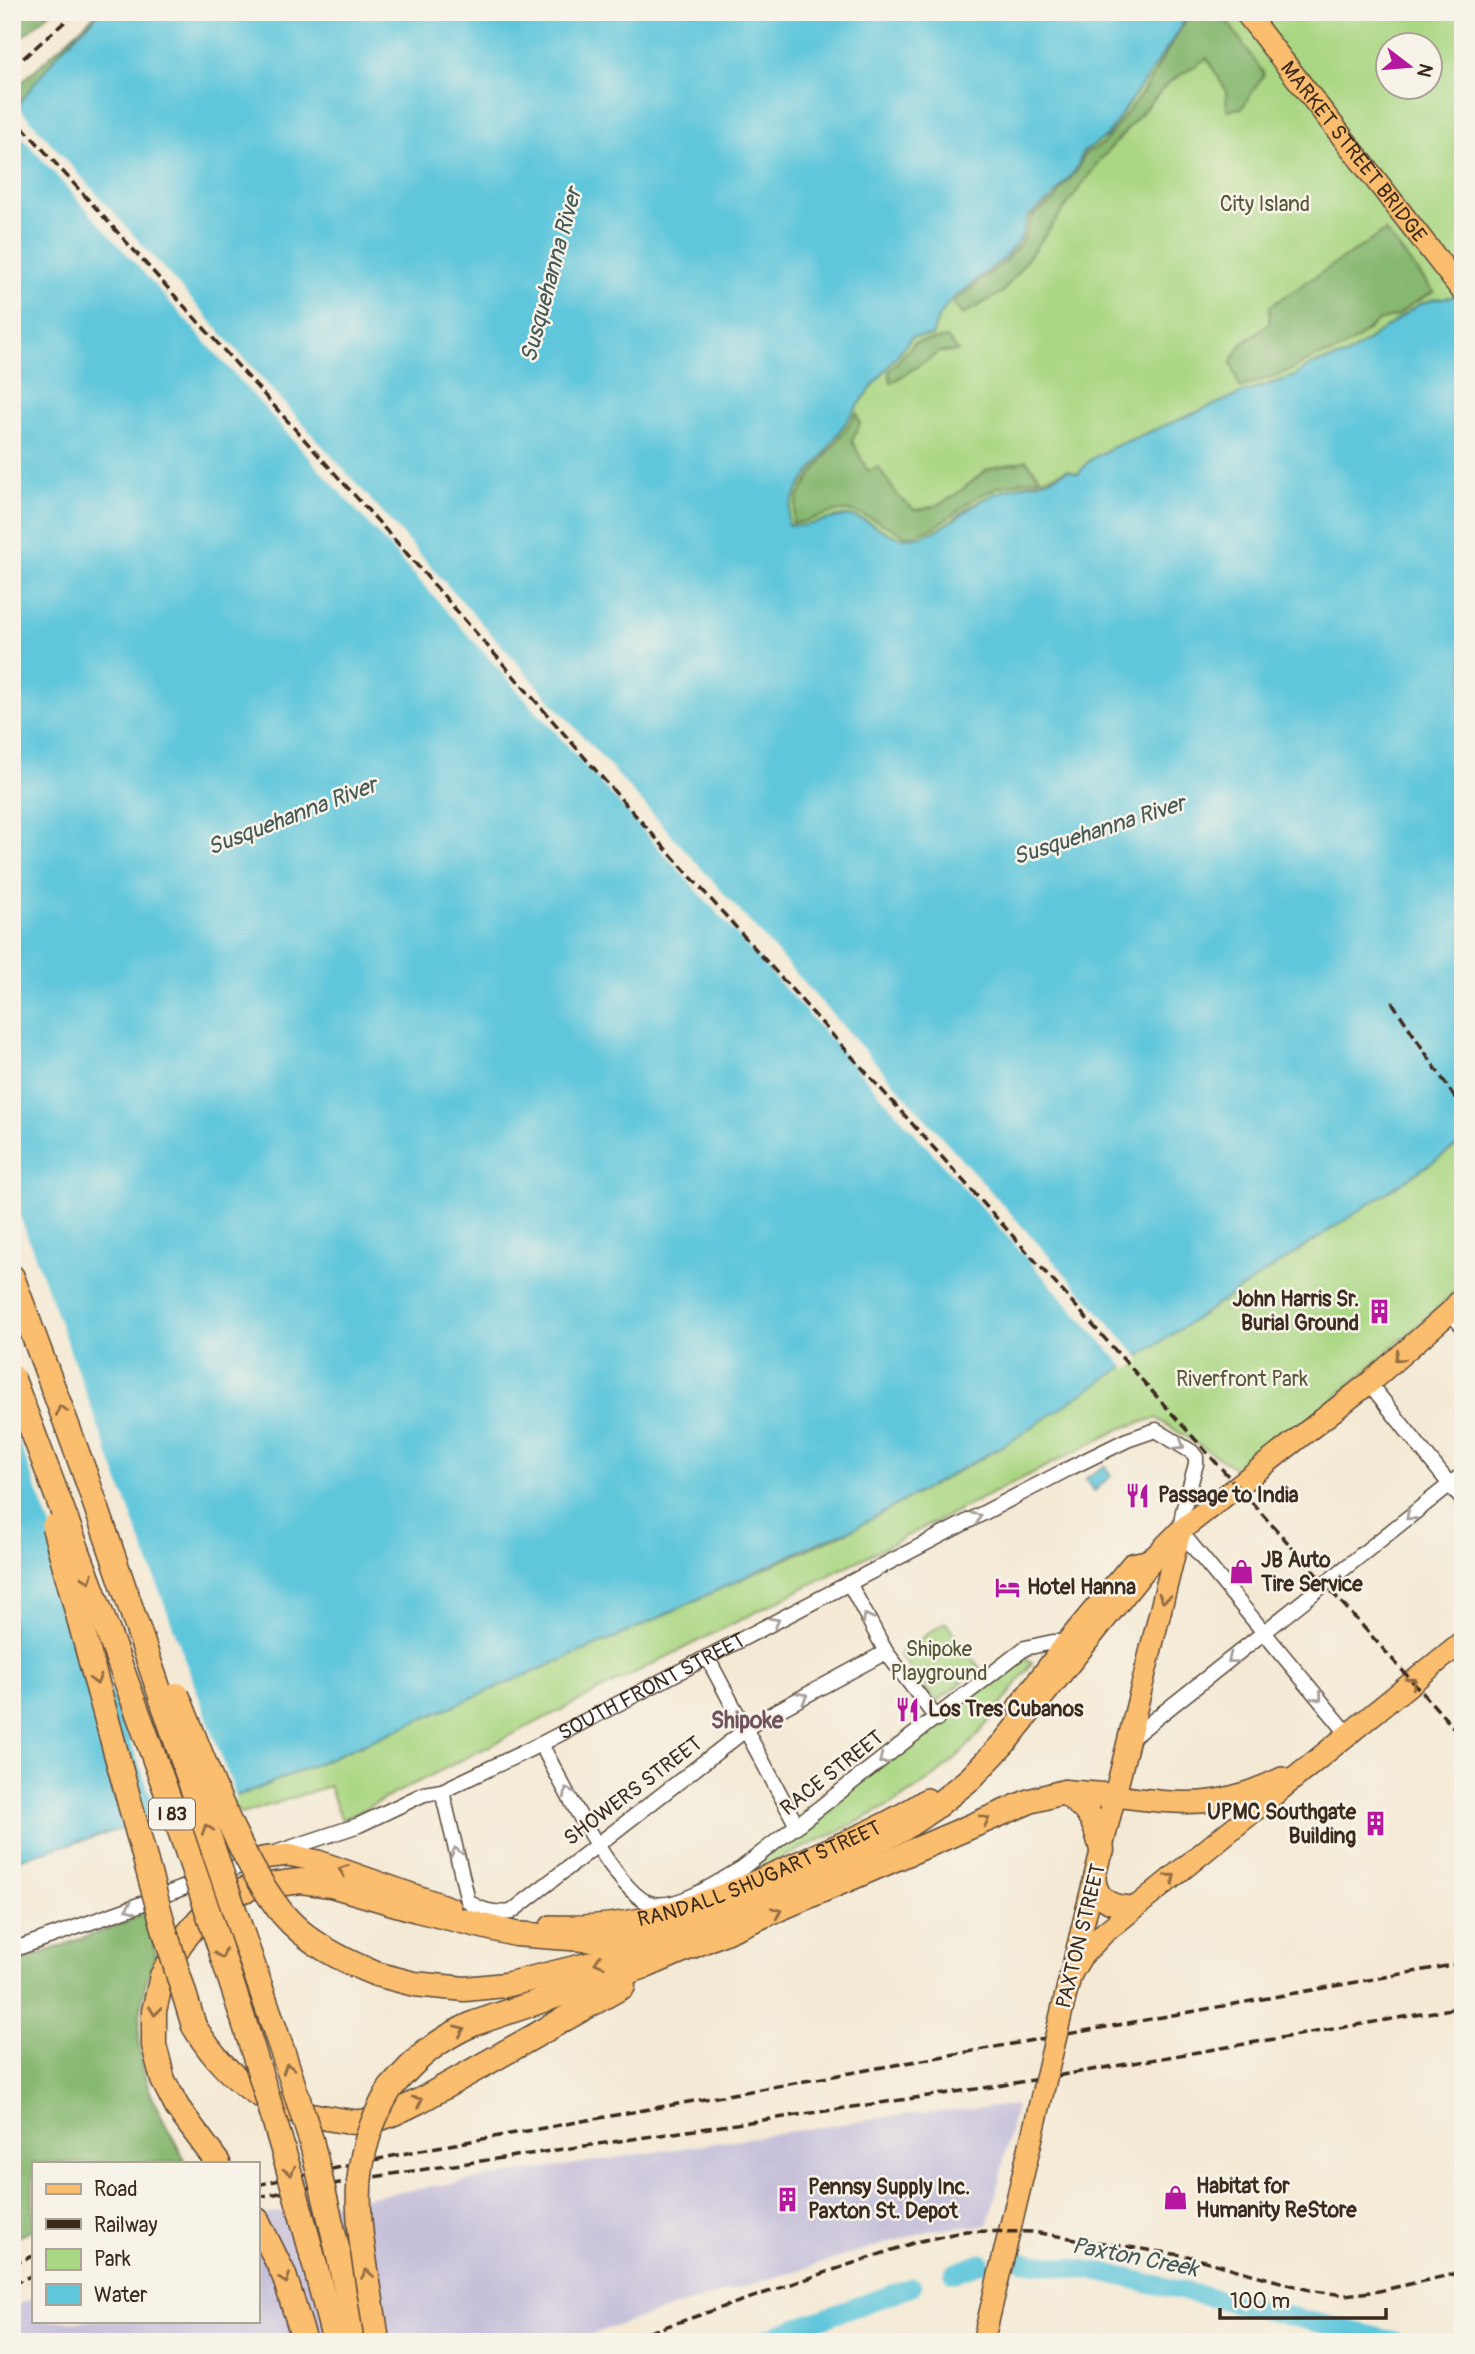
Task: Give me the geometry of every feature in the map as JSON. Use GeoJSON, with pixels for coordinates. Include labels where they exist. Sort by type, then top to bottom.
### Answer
{"type":"FeatureCollection","features":[{"type":"Feature","properties":{"kind":"highway","name":"I 83"},"geometry":{"type":"LineString","coordinates":[[12,1277],[85,1474],[289,2071],[314,2152],[357,2342]]}},
{"type":"Feature","properties":{"kind":"highway","name":"I 83"},"geometry":{"type":"LineString","coordinates":[[12,1377],[109,1634],[231,1981],[283,2144],[335,2342]]}},
{"type":"Feature","properties":{"kind":"highway"},"geometry":{"type":"LineString","coordinates":[[12,1377],[194,2026],[208,2050],[225,2069],[267,2101],[298,2113],[360,2122],[389,2115],[421,2101],[646,1973],[714,1939]]}},
{"type":"Feature","properties":{"kind":"highway"},"geometry":{"type":"LineString","coordinates":[[85,1474],[225,1810],[255,1873],[282,1914],[309,1938],[345,1961],[376,1974],[414,1984],[466,1989],[505,1985],[604,1961],[761,1896],[901,1830],[935,1808],[971,1778],[1004,1742],[1150,1560]]}},
{"type":"Feature","properties":{"kind":"highway"},"geometry":{"type":"LineString","coordinates":[[1064,1792],[1083,1806],[1096,1822],[1102,1850]]}},
{"type":"Feature","properties":{"kind":"highway"},"geometry":{"type":"LineString","coordinates":[[377,2342],[360,2233],[359,2171],[376,2112],[390,2089],[428,2049],[475,2023],[648,1965],[714,1939],[1030,1801],[1064,1792],[1116,1796]]}},
{"type":"Feature","properties":{"kind":"highway"},"geometry":{"type":"LineString","coordinates":[[217,2162],[177,2107],[163,2080],[154,2045],[154,2011],[162,1976],[180,1944],[200,1919],[224,1897],[253,1887],[301,1881],[331,1885],[515,1934],[597,1940],[684,1927]]}},
{"type":"Feature","properties":{"kind":"highway"},"geometry":{"type":"LineString","coordinates":[[259,2224],[284,2275],[305,2342]]}},
{"type":"Feature","properties":{"kind":"main road","name":"MARKET STREET BRIDGE"},"geometry":{"type":"LineString","coordinates":[[1245,12],[1460,288]]}},
{"type":"Feature","properties":{"kind":"main road"},"geometry":{"type":"LineString","coordinates":[[1150,1560],[1180,1531],[1459,1312]]}},
{"type":"Feature","properties":{"kind":"main road","name":"PAXTON STREET"},"geometry":{"type":"LineString","coordinates":[[983,2342],[1180,1531]]}},
{"type":"Feature","properties":{"kind":"main road","name":"RANDALL SHUGART STREET"},"geometry":{"type":"LineString","coordinates":[[262,1858],[288,1855],[305,1858],[465,1913],[524,1923],[584,1927],[631,1922],[710,1901],[890,1821],[949,1783],[988,1745],[1067,1642],[1132,1564],[1150,1560]]}},
{"type":"Feature","properties":{"kind":"main road"},"geometry":{"type":"LineString","coordinates":[[1070,1976],[1090,1946],[1463,1641]]}},
{"type":"Feature","properties":{"kind":"main road"},"geometry":{"type":"LineString","coordinates":[[1116,1796],[1186,1803],[1230,1799],[1285,1776],[1320,1756]]}},
{"type":"Feature","properties":{"kind":"main road"},"geometry":{"type":"LineString","coordinates":[[1095,1879],[1097,1892],[1104,1900],[1116,1906],[1135,1908]]}},
{"type":"Feature","properties":{"kind":"street"},"geometry":{"type":"LineString","coordinates":[[1369,1383],[1463,1501]]}},
{"type":"Feature","properties":{"kind":"street","name":"SOUTH FRONT STREET"},"geometry":{"type":"LineString","coordinates":[[12,1950],[359,1825],[424,1794],[442,1791],[541,1744],[1066,1470],[1127,1440],[1156,1430],[1196,1457],[1180,1531]]}},
{"type":"Feature","properties":{"kind":"street"},"geometry":{"type":"LineString","coordinates":[[1130,1739],[1463,1474]]}},
{"type":"Feature","properties":{"kind":"street"},"geometry":{"type":"LineString","coordinates":[[1180,1531],[1348,1734]]}},
{"type":"Feature","properties":{"kind":"street"},"geometry":{"type":"LineString","coordinates":[[849,1583],[886,1652],[937,1719]]}},
{"type":"Feature","properties":{"kind":"street","name":"RACE STREET"},"geometry":{"type":"LineString","coordinates":[[597,1845],[631,1891],[651,1904],[668,1903],[708,1888],[742,1868],[1026,1648],[1067,1642]]}},
{"type":"Feature","properties":{"kind":"street","name":"SHOWERS STREET"},"geometry":{"type":"LineString","coordinates":[[442,1791],[468,1901],[479,1908],[501,1913],[511,1912],[753,1724],[886,1652]]}},
{"type":"Feature","properties":{"kind":"street"},"geometry":{"type":"LineString","coordinates":[[707,1657],[797,1826]]}},
{"type":"Feature","properties":{"kind":"street"},"geometry":{"type":"LineString","coordinates":[[541,1744],[597,1845]]}},
{"type":"Feature","properties":{"kind":"shaded area"},"geometry":{"type":"Polygon","coordinates":[[[1016,2105],[987,2225],[931,2230],[569,2342],[12,2342],[12,2307],[32,2299],[32,2322],[259,2322],[259,2216],[484,2178],[901,2115],[1016,2105]]]}},
{"type":"Feature","properties":{"kind":"green space"},"geometry":{"type":"Polygon","coordinates":[[[21,12],[51,12],[12,46],[12,20],[21,12]]]}},
{"type":"Feature","properties":{"kind":"green space"},"geometry":{"type":"Polygon","coordinates":[[[98,12],[131,12],[24,105],[12,91],[98,12]]]}},
{"type":"Feature","properties":{"kind":"green space","name":"City Island"},"geometry":{"type":"Polygon","coordinates":[[[1187,12],[1463,12],[1463,289],[1453,297],[1434,299],[1418,305],[1346,356],[1313,364],[1292,377],[1260,387],[1111,448],[1090,460],[1078,474],[1067,470],[992,495],[971,505],[939,529],[920,537],[899,537],[862,519],[846,516],[803,526],[788,526],[791,505],[801,485],[912,337],[932,336],[937,320],[950,301],[1003,259],[1020,239],[1028,216],[1052,198],[1076,169],[1083,152],[1106,137],[1180,29],[1187,12]]]}},
{"type":"Feature","properties":{"kind":"green space"},"geometry":{"type":"Polygon","coordinates":[[[1191,12],[1221,12],[1264,74],[1242,108],[1227,110],[1226,91],[1207,58],[1167,84],[1101,159],[1003,292],[962,315],[953,302],[1004,262],[1022,242],[1032,216],[1055,200],[1077,171],[1085,154],[1104,143],[1142,93],[1191,12]]]}},
{"type":"Feature","properties":{"kind":"green space"},"geometry":{"type":"Polygon","coordinates":[[[1385,231],[1434,292],[1397,316],[1378,321],[1356,340],[1334,353],[1315,357],[1293,369],[1240,388],[1231,362],[1240,346],[1269,323],[1270,306],[1385,231]]]}},
{"type":"Feature","properties":{"kind":"green space"},"geometry":{"type":"Polygon","coordinates":[[[947,338],[958,351],[940,352],[891,383],[889,371],[915,342],[947,338]]]}},
{"type":"Feature","properties":{"kind":"green space"},"geometry":{"type":"Polygon","coordinates":[[[857,413],[860,424],[852,441],[868,471],[878,467],[899,497],[915,510],[932,507],[947,500],[985,471],[996,467],[1026,460],[1040,477],[998,487],[975,498],[935,527],[908,537],[870,518],[846,511],[792,523],[798,497],[857,413]]]}},
{"type":"Feature","properties":{"kind":"green space","name":"Riverfront Park"},"geometry":{"type":"Polygon","coordinates":[[[1463,1142],[1463,1282],[1444,1302],[1307,1422],[1243,1473],[1156,1418],[1122,1428],[342,1820],[329,1786],[242,1814],[225,1799],[252,1791],[591,1647],[853,1529],[995,1451],[1463,1142]]]}},
{"type":"Feature","properties":{"kind":"green space","name":"Shipoke Playground"},"geometry":{"type":"Polygon","coordinates":[[[945,1622],[980,1668],[936,1702],[899,1654],[945,1622]]]}},
{"type":"Feature","properties":{"kind":"green space"},"geometry":{"type":"Polygon","coordinates":[[[1022,1657],[1032,1663],[981,1731],[939,1773],[856,1823],[740,1879],[735,1875],[1022,1657]]]}},
{"type":"Feature","properties":{"kind":"green space"},"geometry":{"type":"Polygon","coordinates":[[[146,1911],[156,1955],[149,1972],[139,2025],[142,2067],[155,2104],[186,2162],[32,2162],[32,2230],[12,2239],[12,1964],[127,1922],[146,1911]]]}},
{"type":"Feature","properties":{"kind":"water","name":"Susquehanna River"},"geometry":{"type":"Polygon","coordinates":[[[101,12],[1187,12],[1180,29],[1106,137],[1083,152],[1076,169],[1052,198],[1028,216],[1020,239],[1003,259],[950,301],[937,320],[932,336],[912,337],[857,406],[801,485],[791,504],[788,525],[803,525],[846,516],[862,519],[899,537],[907,538],[932,532],[996,493],[1046,480],[1068,470],[1078,474],[1090,460],[1111,448],[1245,392],[1292,377],[1313,364],[1346,356],[1418,305],[1434,299],[1453,297],[1463,289],[1463,1142],[1011,1441],[853,1529],[815,1544],[628,1632],[252,1791],[12,1861],[12,112],[62,49],[101,12]]]}},
{"type":"Feature","properties":{"kind":"water"},"geometry":{"type":"Polygon","coordinates":[[[1105,1466],[1111,1476],[1094,1491],[1085,1479],[1105,1466]]]}},
{"type":"Feature","properties":{"kind":"pier"},"geometry":{"type":"Polygon","coordinates":[[[15,103],[1142,1360],[1127,1370],[12,126],[12,106],[15,103]]]}},
{"type":"Feature","properties":{"kind":"pier"},"geometry":{"type":"Polygon","coordinates":[[[12,1195],[237,1799],[160,1821],[12,1422],[12,1195]]]}},
{"type":"Feature","properties":{"kind":"waterway","name":"Paxton Creek"},"geometry":{"type":"LineString","coordinates":[[1025,2262],[1102,2272],[1399,2342]]}},
{"type":"Feature","properties":{"kind":"waterway","name":"Paxton Creek"},"geometry":{"type":"LineString","coordinates":[[954,2273],[981,2263]]}},
{"type":"Feature","properties":{"kind":"waterway","name":"Paxton Creek"},"geometry":{"type":"LineString","coordinates":[[757,2342],[912,2287]]}},
{"type":"Feature","properties":{"kind":"railway"},"geometry":{"type":"LineString","coordinates":[[12,68],[76,12]]}},
{"type":"Feature","properties":{"kind":"railway"},"geometry":{"type":"LineString","coordinates":[[12,115],[402,548],[620,798],[1463,1738]]}},
{"type":"Feature","properties":{"kind":"railway"},"geometry":{"type":"LineString","coordinates":[[1392,1002],[1463,1110]]}},
{"type":"Feature","properties":{"kind":"railway"},"geometry":{"type":"LineString","coordinates":[[259,2185],[421,2150],[1463,1963]]}},
{"type":"Feature","properties":{"kind":"railway"},"geometry":{"type":"LineString","coordinates":[[259,2197],[392,2174],[997,2086],[1463,2007]]}},
{"type":"Feature","properties":{"kind":"railway"},"geometry":{"type":"LineString","coordinates":[[620,2342],[916,2242],[966,2231],[1032,2232],[1187,2256],[1313,2291],[1345,2295],[1379,2291],[1463,2272]]}},
{"type":"Feature","properties":{"kind":"railway"},"geometry":{"type":"LineString","coordinates":[[12,2265],[32,2256]]}},
{"type":"Feature","properties":{"kind":"railway"},"geometry":{"type":"LineString","coordinates":[[12,2284],[32,2275]]}},
{"type":"Feature","properties":{"kind":"place","name":"John Harris Sr. Burial Ground"},"geometry":{"type":"Point","coordinates":[1379,1311]}},
{"type":"Feature","properties":{"kind":"place","name":"Passage to India"},"geometry":{"type":"Point","coordinates":[1138,1495]}},
{"type":"Feature","properties":{"kind":"place","name":"JB Auto Tire Service"},"geometry":{"type":"Point","coordinates":[1241,1572]}},
{"type":"Feature","properties":{"kind":"place","name":"Hotel Hanna"},"geometry":{"type":"Point","coordinates":[1007,1587]}},
{"type":"Feature","properties":{"kind":"place","name":"Los Tres Cubanos"},"geometry":{"type":"Point","coordinates":[908,1709]}},
{"type":"Feature","properties":{"kind":"place","name":"UPMC Southgate Building"},"geometry":{"type":"Point","coordinates":[1376,1824]}},
{"type":"Feature","properties":{"kind":"place","name":"Habitat for Humanity ReStore"},"geometry":{"type":"Point","coordinates":[1176,2198]}},
{"type":"Feature","properties":{"kind":"place","name":"Pennsy Supply Inc. Paxton St. Depot"},"geometry":{"type":"Point","coordinates":[788,2199]}},
{"type":"Feature","properties":{"kind":"district","name":"Shipoke"},"geometry":{"type":"Point","coordinates":[747,1720]}}]}
